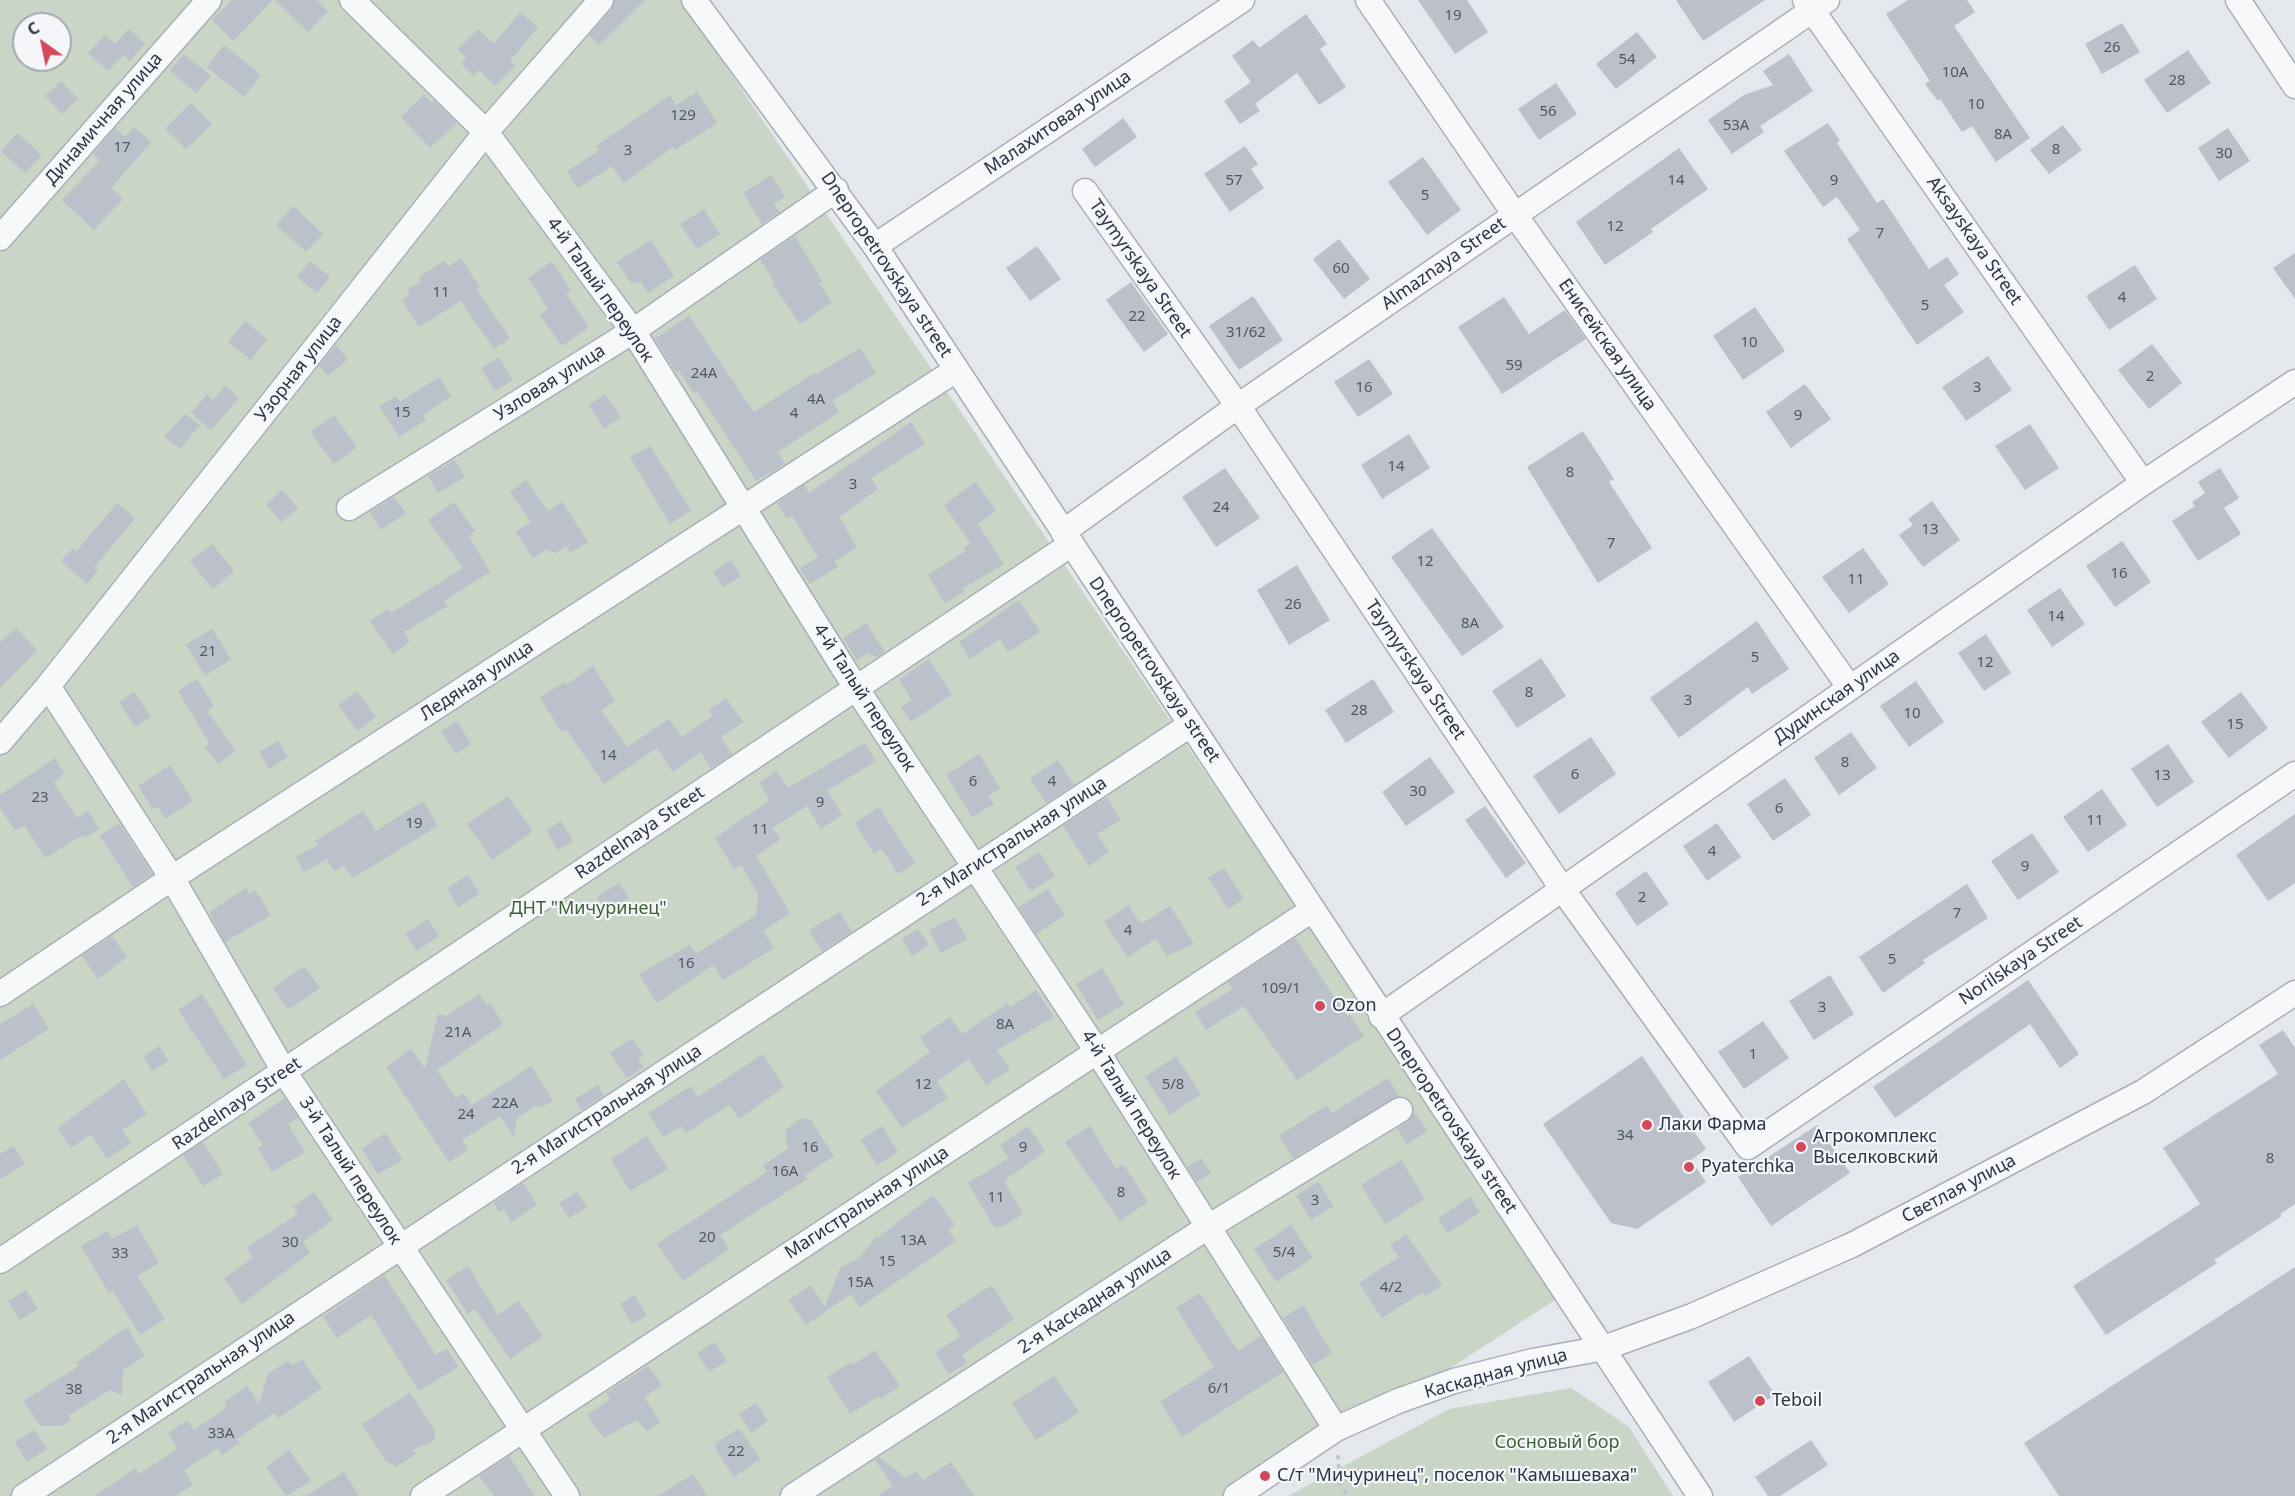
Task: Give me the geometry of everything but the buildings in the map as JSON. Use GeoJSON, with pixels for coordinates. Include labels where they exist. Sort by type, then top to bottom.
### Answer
{"type":"FeatureCollection","features":[{"type":"Feature","properties":{"kind":"street","name":"Динамичная улица"},"geometry":{"type":"LineString","coordinates":[[0,238],[208,0]]}},
{"type":"Feature","properties":{"kind":"street","name":"4-й Талый переулок"},"geometry":{"type":"LineString","coordinates":[[352,0],[486,132],[633,331],[856,688],[1097,1052],[1336,1429]]}},
{"type":"Feature","properties":{"kind":"street","name":"Узорная улица"},"geometry":{"type":"LineString","coordinates":[[0,742],[48,686],[486,132],[601,0]]}},
{"type":"Feature","properties":{"kind":"street","name":"Dnepropetrovskaya street"},"geometry":{"type":"LineString","coordinates":[[694,0],[875,246],[1381,1016],[1701,1496]]}},
{"type":"Feature","properties":{"kind":"street","name":"Малахитовая улица"},"geometry":{"type":"LineString","coordinates":[[875,246],[1242,0]]}},
{"type":"Feature","properties":{"kind":"street","name":"Енисейская улица"},"geometry":{"type":"LineString","coordinates":[[1368,0],[1515,215],[1850,688]]}},
{"type":"Feature","properties":{"kind":"street"},"geometry":{"type":"LineString","coordinates":[[2238,0],[2295,86]]}},
{"type":"Feature","properties":{"kind":"street","name":"Almaznaya Street"},"geometry":{"type":"LineString","coordinates":[[1067,538],[1238,406],[1515,215],[1815,3]]}},
{"type":"Feature","properties":{"kind":"street","name":"Aksayskaya Street"},"geometry":{"type":"LineString","coordinates":[[1815,3],[2143,483]]}},
{"type":"Feature","properties":{"kind":"street","name":"Узловая улица"},"geometry":{"type":"LineString","coordinates":[[349,508],[633,331],[836,190]]}},
{"type":"Feature","properties":{"kind":"street","name":"Taymyrskaya Street"},"geometry":{"type":"LineString","coordinates":[[1085,191],[1238,406],[1563,890],[1748,1147]]}},
{"type":"Feature","properties":{"kind":"street","name":"Ледяная улица"},"geometry":{"type":"LineString","coordinates":[[0,994],[172,878],[956,370]]}},
{"type":"Feature","properties":{"kind":"street","name":"Дудинская улица"},"geometry":{"type":"LineString","coordinates":[[1381,1016],[2143,483],[2295,382]]}},
{"type":"Feature","properties":{"kind":"street","name":"Razdelnaya Street"},"geometry":{"type":"LineString","coordinates":[[0,1261],[285,1073],[856,688],[1067,538]]}},
{"type":"Feature","properties":{"kind":"street","name":"3-й Талый переулок"},"geometry":{"type":"LineString","coordinates":[[48,686],[172,878],[285,1073],[567,1496]]}},
{"type":"Feature","properties":{"kind":"street","name":"2-я Магистральная улица"},"geometry":{"type":"LineString","coordinates":[[24,1496],[1190,725]]}},
{"type":"Feature","properties":{"kind":"street","name":"Norilskaya Street"},"geometry":{"type":"LineString","coordinates":[[1748,1147],[2295,774]]}},
{"type":"Feature","properties":{"kind":"street","name":"Магистральная улица"},"geometry":{"type":"LineString","coordinates":[[423,1496],[1312,910]]}},
{"type":"Feature","properties":{"kind":"street","name":"Светлая улица"},"geometry":{"type":"LineString","coordinates":[[1604,1348],[1692,1316],[1852,1245],[2143,1092],[2295,993]]}},
{"type":"Feature","properties":{"kind":"street","name":"2-я Каскадная улица"},"geometry":{"type":"LineString","coordinates":[[793,1496],[1208,1227],[1400,1110]]}},
{"type":"Feature","properties":{"kind":"street","name":"Каскадная улица"},"geometry":{"type":"LineString","coordinates":[[1236,1496],[1336,1429],[1398,1401],[1454,1381],[1533,1360],[1604,1348]]}},
{"type":"Feature","properties":{"kind":"path"},"geometry":{"type":"LineString","coordinates":[[1340,1486],[1349,1496]]}},
{"type":"Feature","properties":{"kind":"green space","name":"ДНТ \"Мичуринец\""},"geometry":{"type":"Polygon","coordinates":[[[0,0],[681,0],[1561,1296],[1255,1496],[0,1496],[0,0]]]}},
{"type":"Feature","properties":{"kind":"green space","name":"Сосновый бор"},"geometry":{"type":"Polygon","coordinates":[[[1571,1388],[1629,1427],[1673,1496],[1288,1496],[1449,1409],[1571,1388]]]}},
{"type":"Feature","properties":{"kind":"place","name":"Ozon"},"geometry":{"type":"Point","coordinates":[1320,1006]}},
{"type":"Feature","properties":{"kind":"place","name":"Лаки Фарма"},"geometry":{"type":"Point","coordinates":[1647,1125]}},
{"type":"Feature","properties":{"kind":"place","name":"Агрокомплекс Выселковский"},"geometry":{"type":"Point","coordinates":[1801,1147]}},
{"type":"Feature","properties":{"kind":"place","name":"Pyaterchka"},"geometry":{"type":"Point","coordinates":[1689,1167]}},
{"type":"Feature","properties":{"kind":"place","name":"Teboil"},"geometry":{"type":"Point","coordinates":[1760,1401]}},
{"type":"Feature","properties":{"kind":"place","name":"С/т \"Мичуринец\", поселок \"Камышеваха\""},"geometry":{"type":"Point","coordinates":[1265,1476]}}]}
